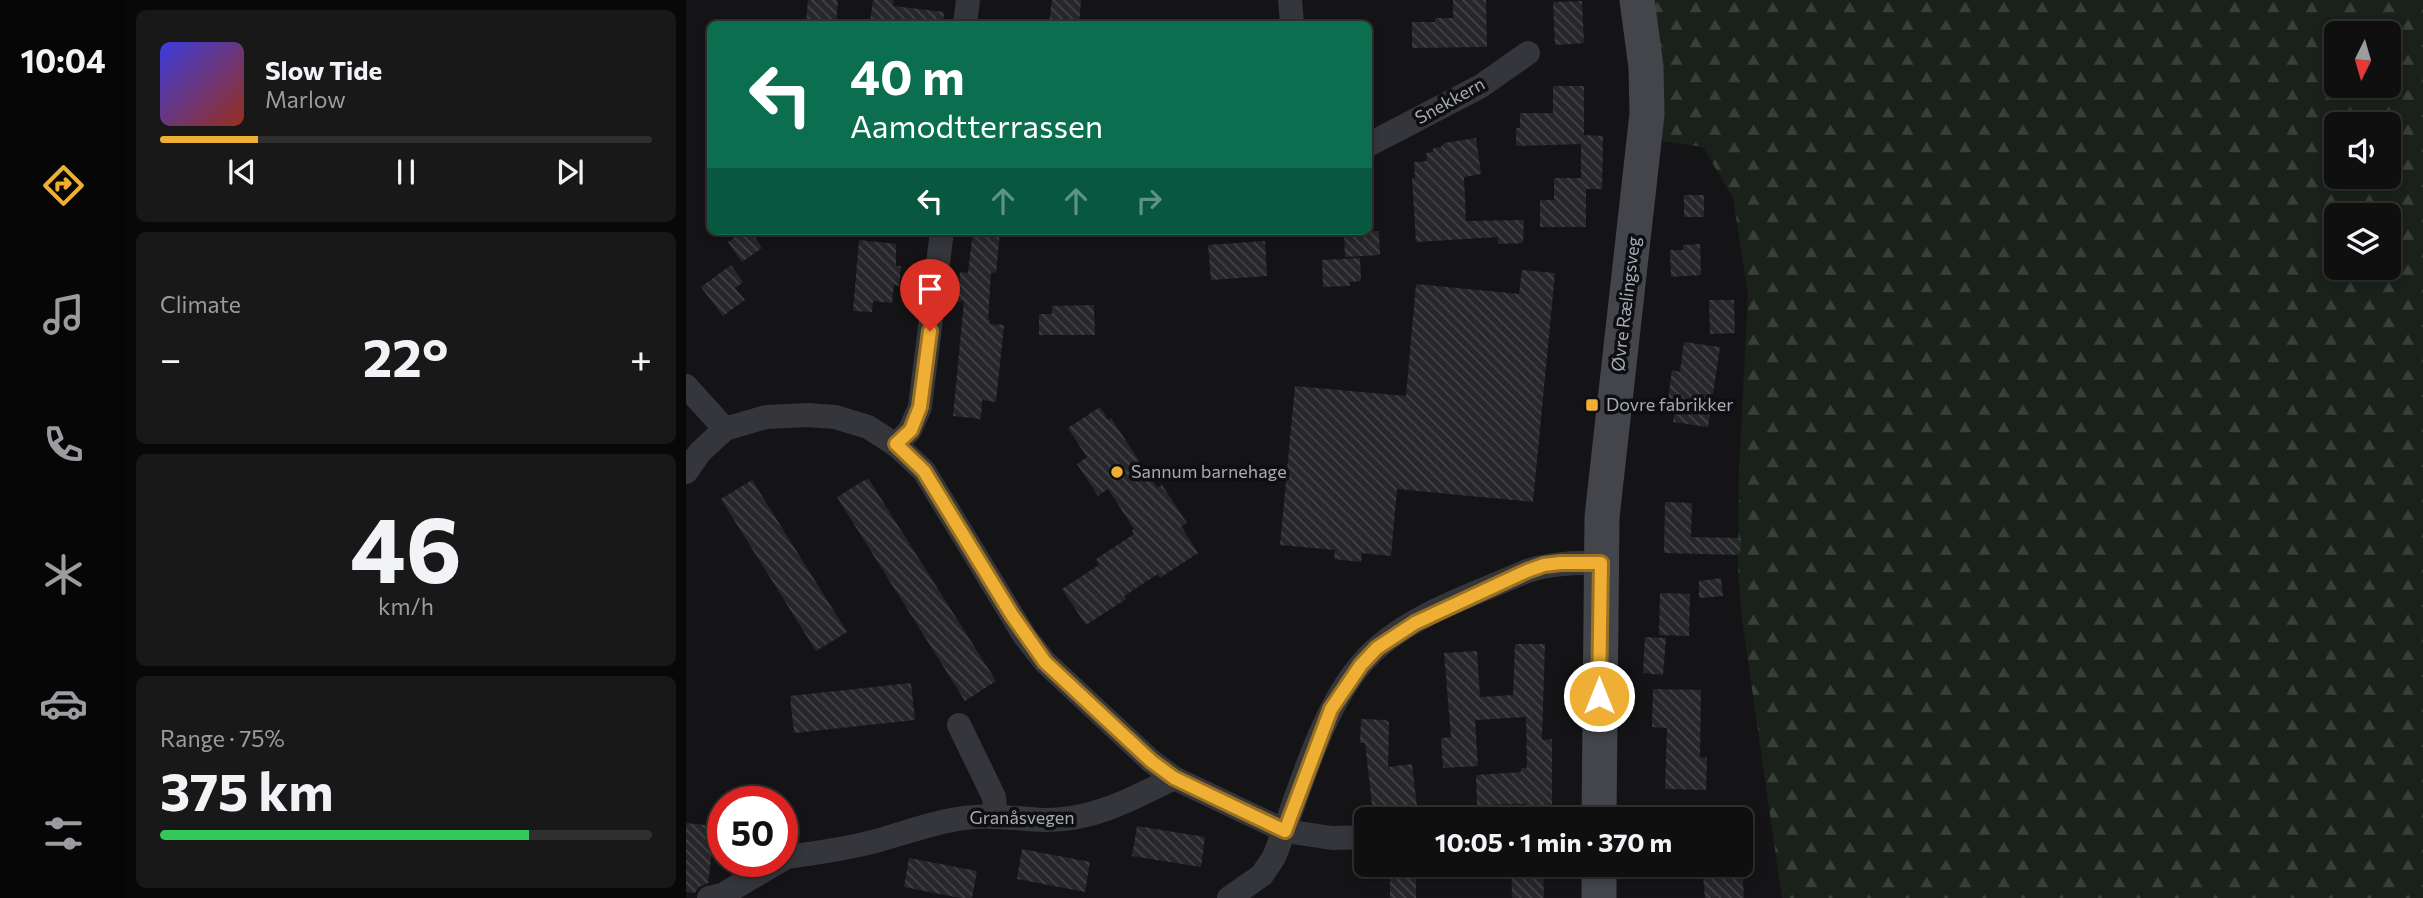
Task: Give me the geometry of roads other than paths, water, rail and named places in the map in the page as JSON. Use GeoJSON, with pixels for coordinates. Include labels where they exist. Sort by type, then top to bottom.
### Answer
{"type":"FeatureCollection","features":[{"type":"Feature","properties":{"kind":"main road","name":"Øvre Rælingsveg"},"geometry":{"type":"LineString","coordinates":[[1599,807],[1601,563],[1605,483],[1647,114],[1646,67],[1637,0]]}},
{"type":"Feature","properties":{"kind":"main road"},"geometry":{"type":"LineString","coordinates":[[1598,898],[1599,877]]}},
{"type":"Feature","properties":{"kind":"street"},"geometry":{"type":"LineString","coordinates":[[965,21],[968,0]]}},
{"type":"Feature","properties":{"kind":"street"},"geometry":{"type":"LineString","coordinates":[[1290,0],[1292,21]]}},
{"type":"Feature","properties":{"kind":"street","name":"Snekkern"},"geometry":{"type":"LineString","coordinates":[[1372,143],[1481,86],[1528,52]]}},
{"type":"Feature","properties":{"kind":"street"},"geometry":{"type":"LineString","coordinates":[[896,444],[911,430],[920,407],[942,235]]}},
{"type":"Feature","properties":{"kind":"street"},"geometry":{"type":"LineString","coordinates":[[686,386],[725,429]]}},
{"type":"Feature","properties":{"kind":"street"},"geometry":{"type":"LineString","coordinates":[[686,472],[700,452],[725,429],[766,417],[835,417],[868,427],[896,444],[924,471],[1017,624],[1045,662],[1151,761],[1174,778],[1285,831],[1332,838],[1354,837]]}},
{"type":"Feature","properties":{"kind":"street"},"geometry":{"type":"LineString","coordinates":[[1228,898],[1262,875],[1274,857],[1331,709],[1361,665],[1377,648],[1415,623],[1527,571],[1561,563],[1601,563]]}},
{"type":"Feature","properties":{"kind":"street"},"geometry":{"type":"LineString","coordinates":[[958,725],[993,797],[996,816]]}},
{"type":"Feature","properties":{"kind":"street","name":"Granåsvegen"},"geometry":{"type":"LineString","coordinates":[[798,856],[836,851],[936,822],[996,816],[1044,820],[1078,818],[1122,805],[1174,778]]}},
{"type":"Feature","properties":{"kind":"street","name":"Granåsvegen"},"geometry":{"type":"LineString","coordinates":[[709,898],[722,895],[754,877]]}},
{"type":"Feature","properties":{"kind":"place","name":"Dovre fabrikker"},"geometry":{"type":"Point","coordinates":[1592,405]}},
{"type":"Feature","properties":{"kind":"place","name":"Sannum barnehage"},"geometry":{"type":"Point","coordinates":[1117,472]}}]}
